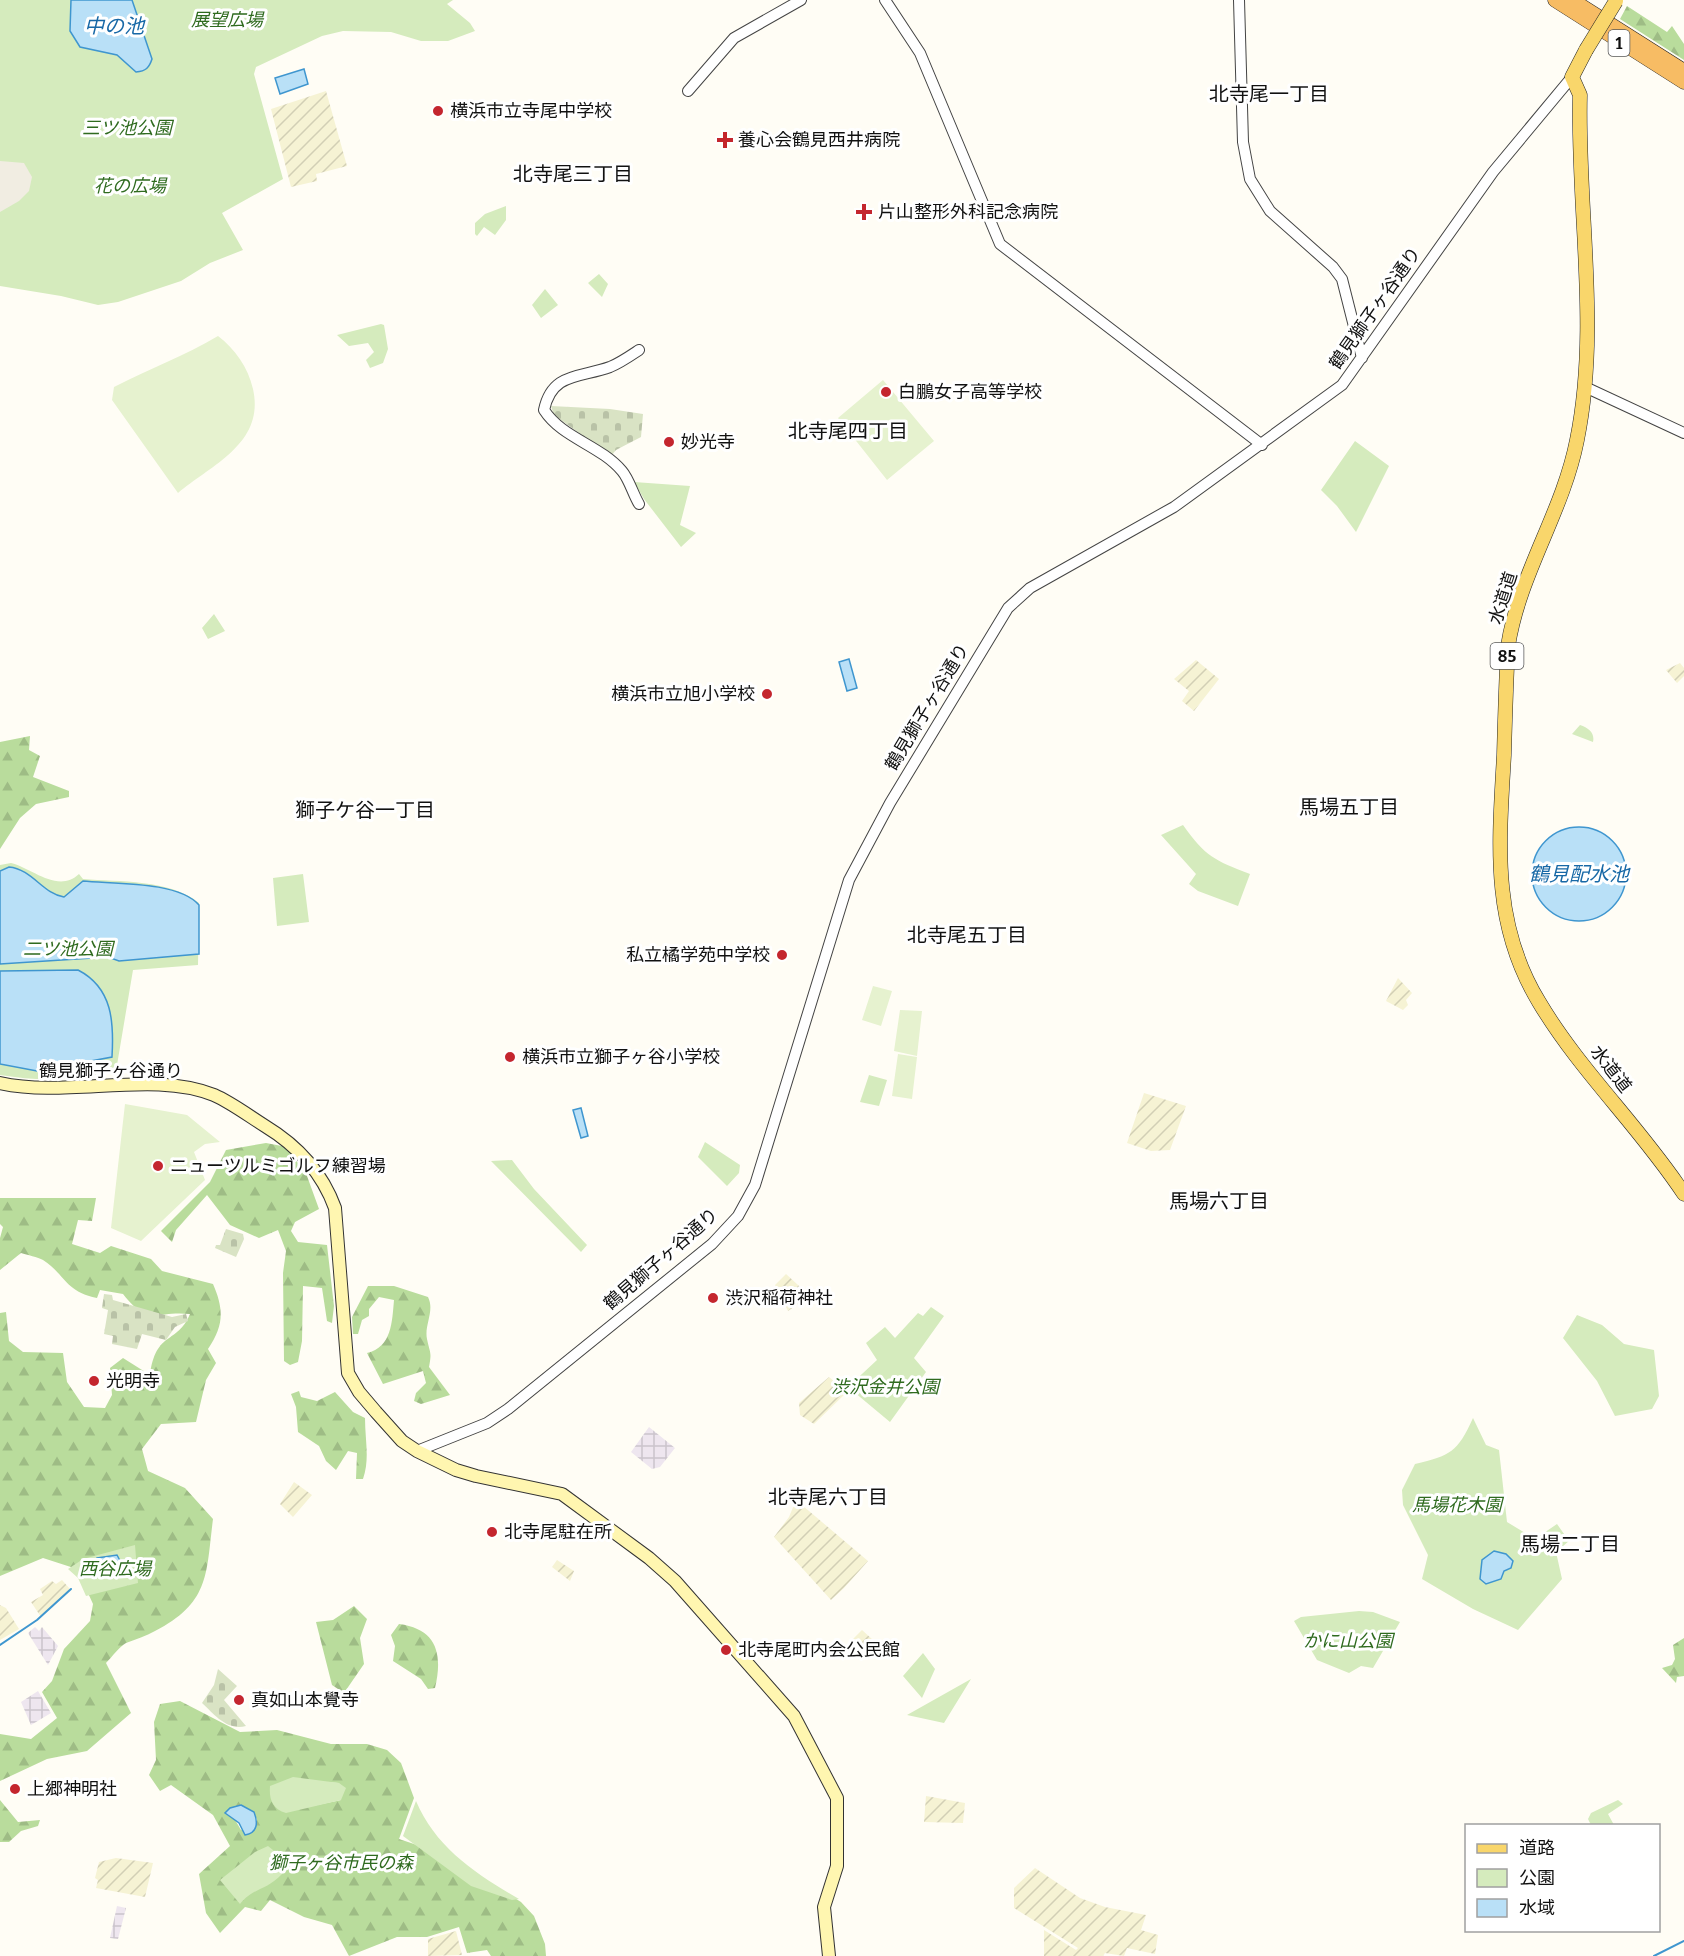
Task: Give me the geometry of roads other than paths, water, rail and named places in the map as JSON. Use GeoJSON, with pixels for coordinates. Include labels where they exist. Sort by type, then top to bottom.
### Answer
{"type":"FeatureCollection","features":[{"type":"Feature","properties":{"kind":"highway","name":"1"},"geometry":{"type":"LineString","coordinates":[[1555,0],[1684,82]]}},
{"type":"Feature","properties":{"kind":"highway","name":"1"},"geometry":{"type":"LineString","coordinates":[[1572,0],[1684,71]]}},
{"type":"Feature","properties":{"kind":"main road","name":"鶴見獅子ヶ谷通り"},"geometry":{"type":"LineString","coordinates":[[1572,77],[1617,1]]}},
{"type":"Feature","properties":{"kind":"main road","name":"水道道"},"geometry":{"type":"LineString","coordinates":[[1572,77],[1580,95],[1588,340],[1586,387],[1567,480],[1512,618],[1508,646],[1498,851],[1502,894],[1510,934],[1521,966],[1539,1002],[1684,1194]]}},
{"type":"Feature","properties":{"kind":"main road","name":"鶴見獅子ヶ谷通り"},"geometry":{"type":"LineString","coordinates":[[0,1083],[44,1090],[161,1085],[192,1089],[214,1095],[291,1142],[308,1160],[330,1194],[335,1209],[348,1373],[359,1392],[376,1412],[402,1441],[456,1470],[555,1492],[573,1500],[665,1570],[794,1716],[837,1798],[837,1866],[824,1907],[829,1956]]}},
{"type":"Feature","properties":{"kind":"street"},"geometry":{"type":"LineString","coordinates":[[688,91],[734,38],[801,0]]}},
{"type":"Feature","properties":{"kind":"street"},"geometry":{"type":"LineString","coordinates":[[885,0],[920,53],[1000,244],[1262,445]]}},
{"type":"Feature","properties":{"kind":"street"},"geometry":{"type":"LineString","coordinates":[[1239,0],[1243,142],[1250,179],[1270,211],[1333,267],[1342,279],[1362,358]]}},
{"type":"Feature","properties":{"kind":"street","name":"鶴見獅子ヶ谷通り"},"geometry":{"type":"LineString","coordinates":[[417,1451],[487,1423],[508,1409],[712,1244],[728,1227],[756,1185],[849,880],[890,803],[1004,614],[1030,588],[1174,507],[1334,392],[1349,378],[1493,171],[1572,77]]}},
{"type":"Feature","properties":{"kind":"street"},"geometry":{"type":"LineString","coordinates":[[639,350],[612,367],[557,383],[547,396],[544,410],[555,424],[622,471],[639,504]]}},
{"type":"Feature","properties":{"kind":"street"},"geometry":{"type":"LineString","coordinates":[[1586,387],[1684,434]]}},
{"type":"Feature","properties":{"kind":"water","name":"中の池"},"geometry":{"type":"Polygon","coordinates":[[[71,0],[132,0],[152,59],[148,67],[136,72],[117,55],[80,47],[70,31],[71,0]]]}},
{"type":"Feature","properties":{"kind":"water"},"geometry":{"type":"Polygon","coordinates":[[[304,69],[308,84],[280,94],[275,78],[304,69]]]}},
{"type":"Feature","properties":{"kind":"water"},"geometry":{"type":"Polygon","coordinates":[[[849,659],[857,688],[847,691],[839,662],[849,659]]]}},
{"type":"Feature","properties":{"kind":"water","name":"鶴見配水池"},"geometry":{"type":"Polygon","coordinates":[[[1579,827],[1597,830],[1612,841],[1623,856],[1626,874],[1623,892],[1612,907],[1597,918],[1579,921],[1561,918],[1546,907],[1535,892],[1532,874],[1535,856],[1546,841],[1561,830],[1579,827]]]}},
{"type":"Feature","properties":{"kind":"water"},"geometry":{"type":"Polygon","coordinates":[[[9,867],[24,872],[50,891],[64,897],[83,881],[145,885],[189,897],[199,905],[199,954],[119,961],[108,957],[0,964],[0,871],[9,867]]]}},
{"type":"Feature","properties":{"kind":"water"},"geometry":{"type":"Polygon","coordinates":[[[78,970],[90,978],[105,996],[111,1019],[112,1057],[37,1071],[0,1064],[0,971],[78,970]]]}},
{"type":"Feature","properties":{"kind":"water"},"geometry":{"type":"Polygon","coordinates":[[[581,1108],[588,1136],[581,1138],[573,1110],[581,1108]]]}},
{"type":"Feature","properties":{"kind":"water"},"geometry":{"type":"Polygon","coordinates":[[[1494,1551],[1506,1554],[1513,1561],[1511,1568],[1504,1571],[1501,1579],[1486,1584],[1480,1579],[1482,1560],[1494,1551]]]}},
{"type":"Feature","properties":{"kind":"water"},"geometry":{"type":"Polygon","coordinates":[[[117,1555],[125,1570],[123,1574],[116,1576],[108,1570],[98,1571],[93,1562],[97,1558],[117,1555]]]}},
{"type":"Feature","properties":{"kind":"water"},"geometry":{"type":"Polygon","coordinates":[[[241,1805],[254,1812],[256,1820],[255,1829],[245,1835],[239,1823],[225,1813],[230,1808],[241,1805]]]}},
{"type":"Feature","properties":{"kind":"waterway"},"geometry":{"type":"LineString","coordinates":[[0,1645],[37,1620],[71,1589]]}},
{"type":"Feature","properties":{"kind":"waterway"},"geometry":{"type":"LineString","coordinates":[[1654,1956],[1684,1941]]}},
{"type":"Feature","properties":{"kind":"place","name":"横浜市立寺尾中学校"},"geometry":{"type":"Point","coordinates":[438,111]}},
{"type":"Feature","properties":{"kind":"place","name":"養心会鶴見西井病院"},"geometry":{"type":"Point","coordinates":[725,140]}},
{"type":"Feature","properties":{"kind":"place","name":"片山整形外科記念病院"},"geometry":{"type":"Point","coordinates":[864,212]}},
{"type":"Feature","properties":{"kind":"place","name":"白鵬女子高等学校"},"geometry":{"type":"Point","coordinates":[886,392]}},
{"type":"Feature","properties":{"kind":"place","name":"妙光寺"},"geometry":{"type":"Point","coordinates":[669,442]}},
{"type":"Feature","properties":{"kind":"place","name":"横浜市立旭小学校"},"geometry":{"type":"Point","coordinates":[767,694]}},
{"type":"Feature","properties":{"kind":"place","name":"私立橘学苑中学校"},"geometry":{"type":"Point","coordinates":[782,955]}},
{"type":"Feature","properties":{"kind":"place","name":"横浜市立獅子ヶ谷小学校"},"geometry":{"type":"Point","coordinates":[510,1057]}},
{"type":"Feature","properties":{"kind":"place","name":"ニューツルミゴルフ練習場"},"geometry":{"type":"Point","coordinates":[158,1166]}},
{"type":"Feature","properties":{"kind":"place","name":"渋沢稲荷神社"},"geometry":{"type":"Point","coordinates":[713,1298]}},
{"type":"Feature","properties":{"kind":"place","name":"光明寺"},"geometry":{"type":"Point","coordinates":[94,1381]}},
{"type":"Feature","properties":{"kind":"place","name":"北寺尾駐在所"},"geometry":{"type":"Point","coordinates":[492,1532]}},
{"type":"Feature","properties":{"kind":"place","name":"北寺尾町内会公民館"},"geometry":{"type":"Point","coordinates":[726,1650]}},
{"type":"Feature","properties":{"kind":"place","name":"真如山本覺寺"},"geometry":{"type":"Point","coordinates":[239,1700]}},
{"type":"Feature","properties":{"kind":"place","name":"上郷神明社"},"geometry":{"type":"Point","coordinates":[15,1789]}},
{"type":"Feature","properties":{"kind":"district","name":"北寺尾一丁目"},"geometry":{"type":"Point","coordinates":[1269,94]}},
{"type":"Feature","properties":{"kind":"district","name":"北寺尾三丁目"},"geometry":{"type":"Point","coordinates":[573,174]}},
{"type":"Feature","properties":{"kind":"district","name":"北寺尾四丁目"},"geometry":{"type":"Point","coordinates":[848,431]}},
{"type":"Feature","properties":{"kind":"district","name":"馬場五丁目"},"geometry":{"type":"Point","coordinates":[1349,807]}},
{"type":"Feature","properties":{"kind":"district","name":"獅子ケ谷一丁目"},"geometry":{"type":"Point","coordinates":[365,810]}},
{"type":"Feature","properties":{"kind":"district","name":"北寺尾五丁目"},"geometry":{"type":"Point","coordinates":[967,935]}},
{"type":"Feature","properties":{"kind":"district","name":"馬場六丁目"},"geometry":{"type":"Point","coordinates":[1219,1201]}},
{"type":"Feature","properties":{"kind":"district","name":"北寺尾六丁目"},"geometry":{"type":"Point","coordinates":[828,1497]}},
{"type":"Feature","properties":{"kind":"district","name":"馬場二丁目"},"geometry":{"type":"Point","coordinates":[1570,1544]}},
{"type":"Feature","properties":{"kind":"park label","name":"展望広場"},"geometry":{"type":"Point","coordinates":[227,20]}},
{"type":"Feature","properties":{"kind":"park label","name":"三ツ池公園"},"geometry":{"type":"Point","coordinates":[127,128]}},
{"type":"Feature","properties":{"kind":"park label","name":"花の広場"},"geometry":{"type":"Point","coordinates":[130,186]}},
{"type":"Feature","properties":{"kind":"park label","name":"二ツ池公園"},"geometry":{"type":"Point","coordinates":[68,949]}},
{"type":"Feature","properties":{"kind":"park label","name":"渋沢金井公園"},"geometry":{"type":"Point","coordinates":[885,1387]}},
{"type":"Feature","properties":{"kind":"park label","name":"馬場花木園"},"geometry":{"type":"Point","coordinates":[1457,1505]}},
{"type":"Feature","properties":{"kind":"park label","name":"西谷広場"},"geometry":{"type":"Point","coordinates":[115,1569]}},
{"type":"Feature","properties":{"kind":"park label","name":"かに山公園"},"geometry":{"type":"Point","coordinates":[1348,1641]}},
{"type":"Feature","properties":{"kind":"park label","name":"獅子ヶ谷市民の森"},"geometry":{"type":"Point","coordinates":[341,1863]}}]}
